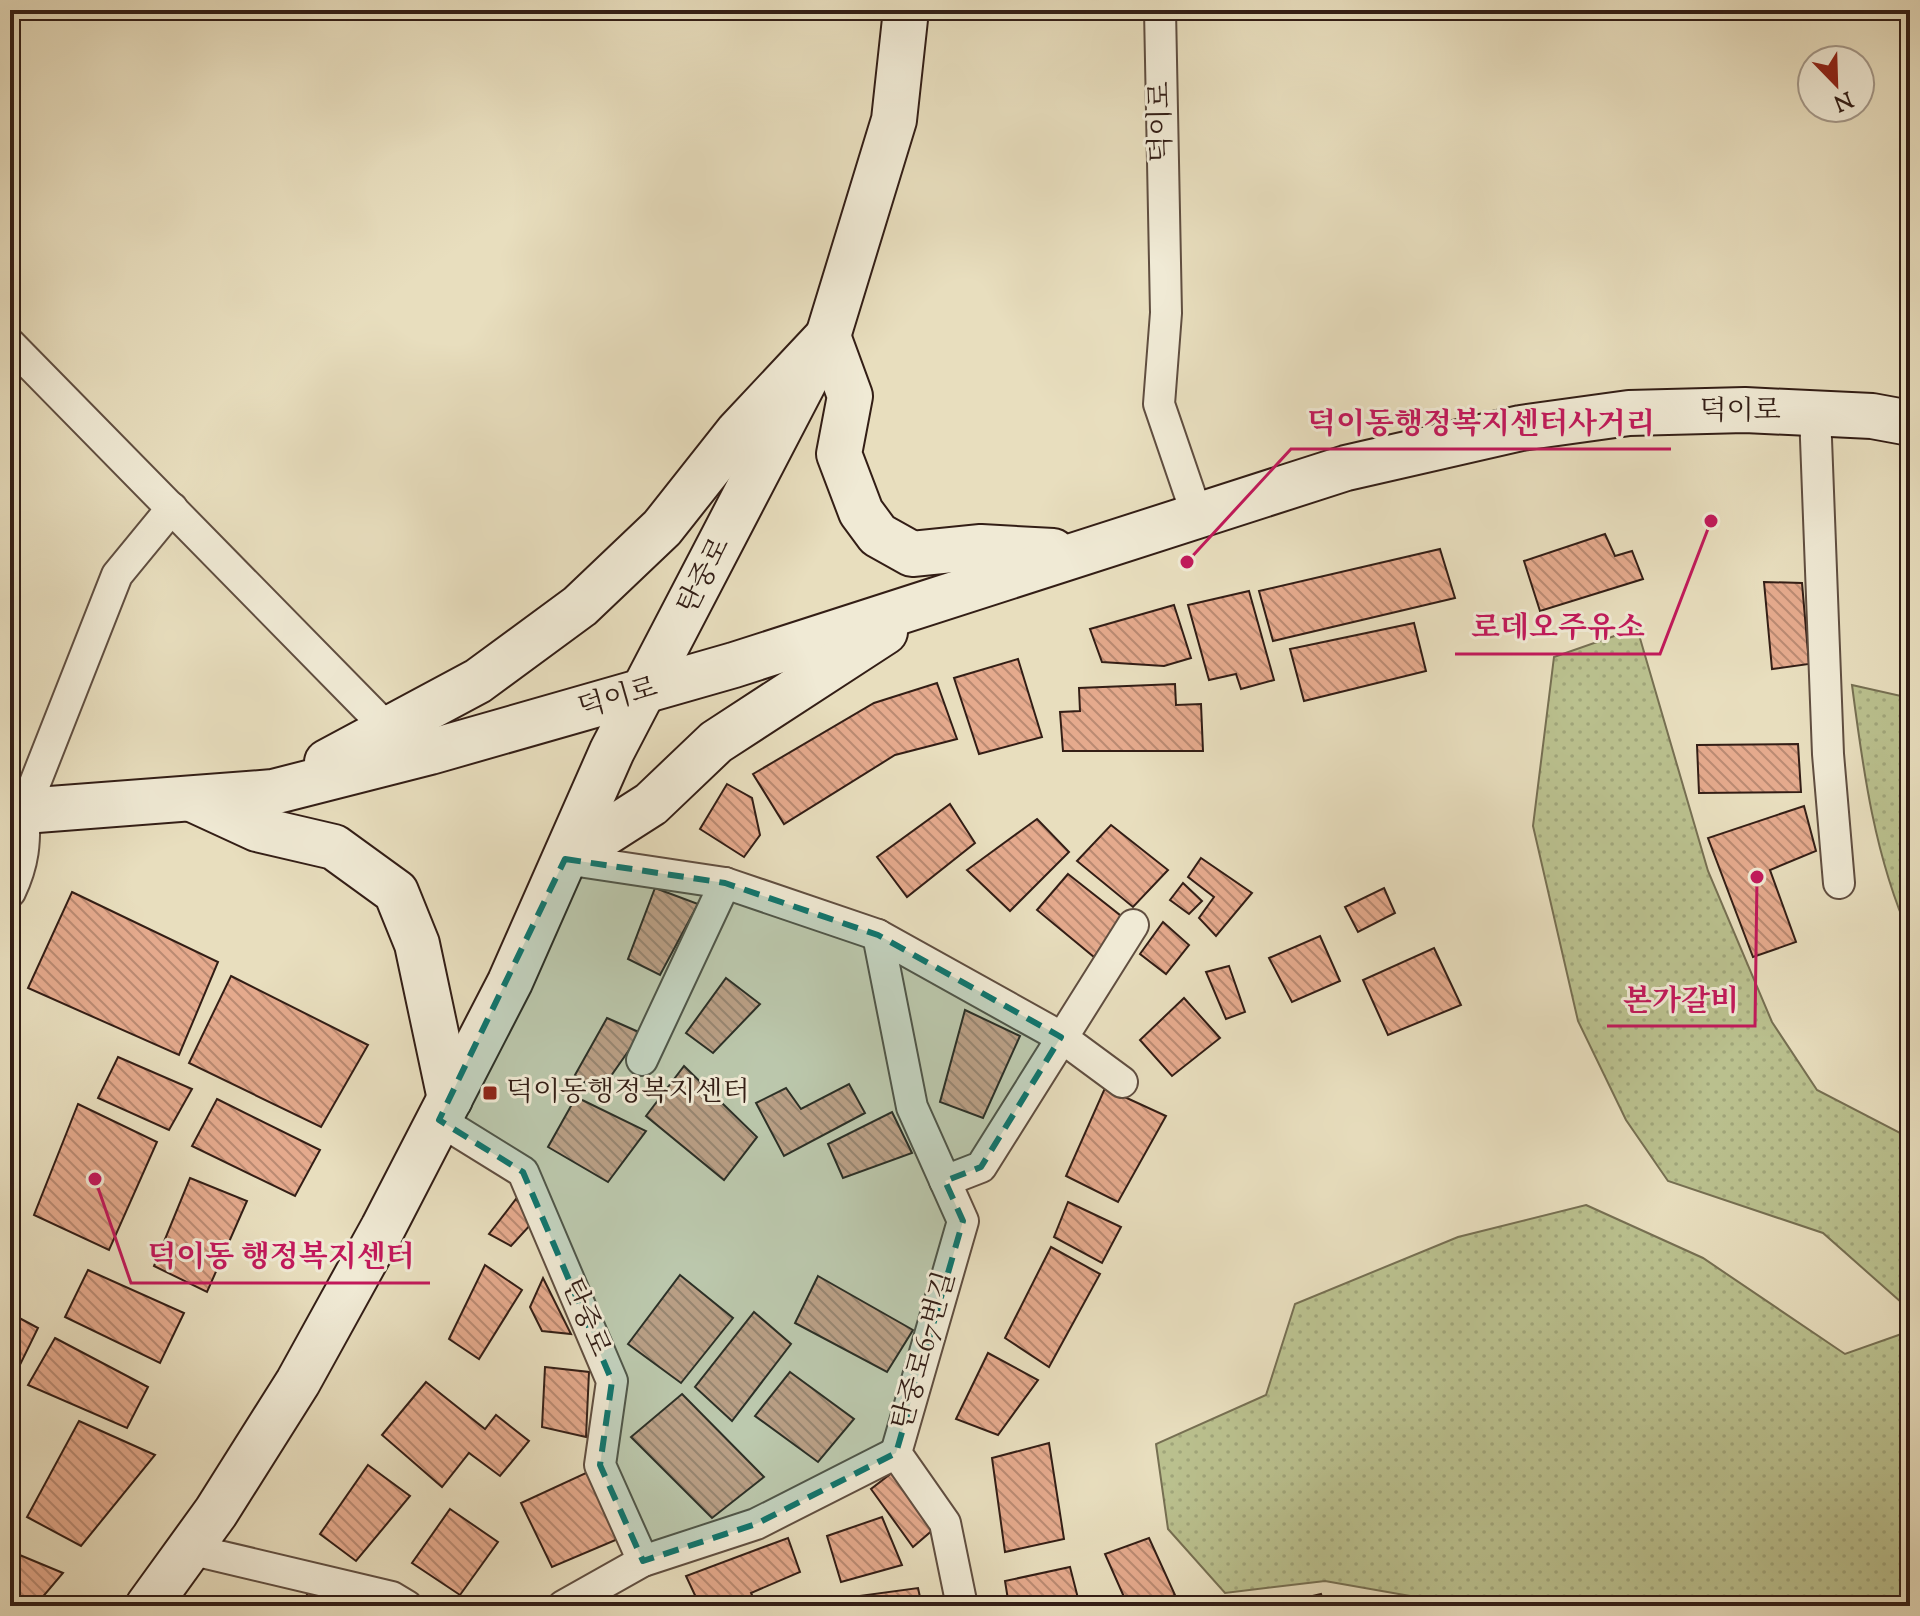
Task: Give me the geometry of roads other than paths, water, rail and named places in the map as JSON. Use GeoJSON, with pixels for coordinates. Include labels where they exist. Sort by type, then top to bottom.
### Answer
{"type":"FeatureCollection","features":[{"type":"Feature","properties":{"kind":"main road","name":"탄중로"},"geometry":{"type":"LineString","coordinates":[[148,1606],[298,1382],[444,1110],[510,982],[612,751],[646,691],[828,336],[894,120],[906,10]]}},
{"type":"Feature","properties":{"kind":"main road"},"geometry":{"type":"LineString","coordinates":[[273,792],[478,681],[580,606],[662,528],[738,432],[828,336],[850,396],[839,454],[861,512],[878,535],[912,554],[981,547],[1080,553]]}},
{"type":"Feature","properties":{"kind":"main road","name":"덕이로"},"geometry":{"type":"LineString","coordinates":[[17,809],[273,792],[646,691],[1346,468],[1521,428],[1629,413],[1815,413],[1872,416],[1910,423]]}},
{"type":"Feature","properties":{"kind":"main road"},"geometry":{"type":"LineString","coordinates":[[565,859],[651,804],[716,742],[936,598]]}},
{"type":"Feature","properties":{"kind":"main road"},"geometry":{"type":"LineString","coordinates":[[192,799],[257,829],[334,847],[396,892],[417,944],[444,1110]]}},
{"type":"Feature","properties":{"kind":"street","name":"덕이로"},"geometry":{"type":"LineString","coordinates":[[1160,10],[1166,313],[1159,404],[1197,515]]}},
{"type":"Feature","properties":{"kind":"street"},"geometry":{"type":"LineString","coordinates":[[10,344],[388,729]]}},
{"type":"Feature","properties":{"kind":"street","name":"덕이로"},"geometry":{"type":"LineString","coordinates":[[1815,413],[1828,754],[1839,883]]}},
{"type":"Feature","properties":{"kind":"street"},"geometry":{"type":"LineString","coordinates":[[10,892],[24,856],[17,809],[117,575],[172,508]]}},
{"type":"Feature","properties":{"kind":"street"},"geometry":{"type":"LineString","coordinates":[[565,859],[725,883],[878,935],[1061,1037],[1122,1082]]}},
{"type":"Feature","properties":{"kind":"street"},"geometry":{"type":"LineString","coordinates":[[642,1060],[725,883]]}},
{"type":"Feature","properties":{"kind":"street"},"geometry":{"type":"LineString","coordinates":[[945,1181],[981,1167],[1133,925]]}},
{"type":"Feature","properties":{"kind":"street","name":"탄중로67번길"},"geometry":{"type":"LineString","coordinates":[[878,935],[912,1107],[963,1221],[896,1453],[945,1523],[962,1606]]}},
{"type":"Feature","properties":{"kind":"street","name":"탄중로"},"geometry":{"type":"LineString","coordinates":[[444,1110],[523,1172],[612,1381],[600,1465],[643,1561]]}},
{"type":"Feature","properties":{"kind":"street"},"geometry":{"type":"LineString","coordinates":[[563,1606],[643,1561],[756,1524],[896,1453]]}},
{"type":"Feature","properties":{"kind":"street"},"geometry":{"type":"LineString","coordinates":[[189,1549],[392,1597],[407,1606]]}},
{"type":"Feature","properties":{"kind":"place","name":"로데오주유소"},"geometry":{"type":"Point","coordinates":[1711,521]}},
{"type":"Feature","properties":{"kind":"place","name":"덕이동행정복지센터사거리"},"geometry":{"type":"Point","coordinates":[1187,562]}},
{"type":"Feature","properties":{"kind":"place","name":"본가갈비"},"geometry":{"type":"Point","coordinates":[1757,877]}},
{"type":"Feature","properties":{"kind":"place","name":"덕이동행정복지센터"},"geometry":{"type":"Point","coordinates":[490,1093]}},
{"type":"Feature","properties":{"kind":"place","name":"덕이동 행정복지센터"},"geometry":{"type":"Point","coordinates":[95,1179]}}]}
